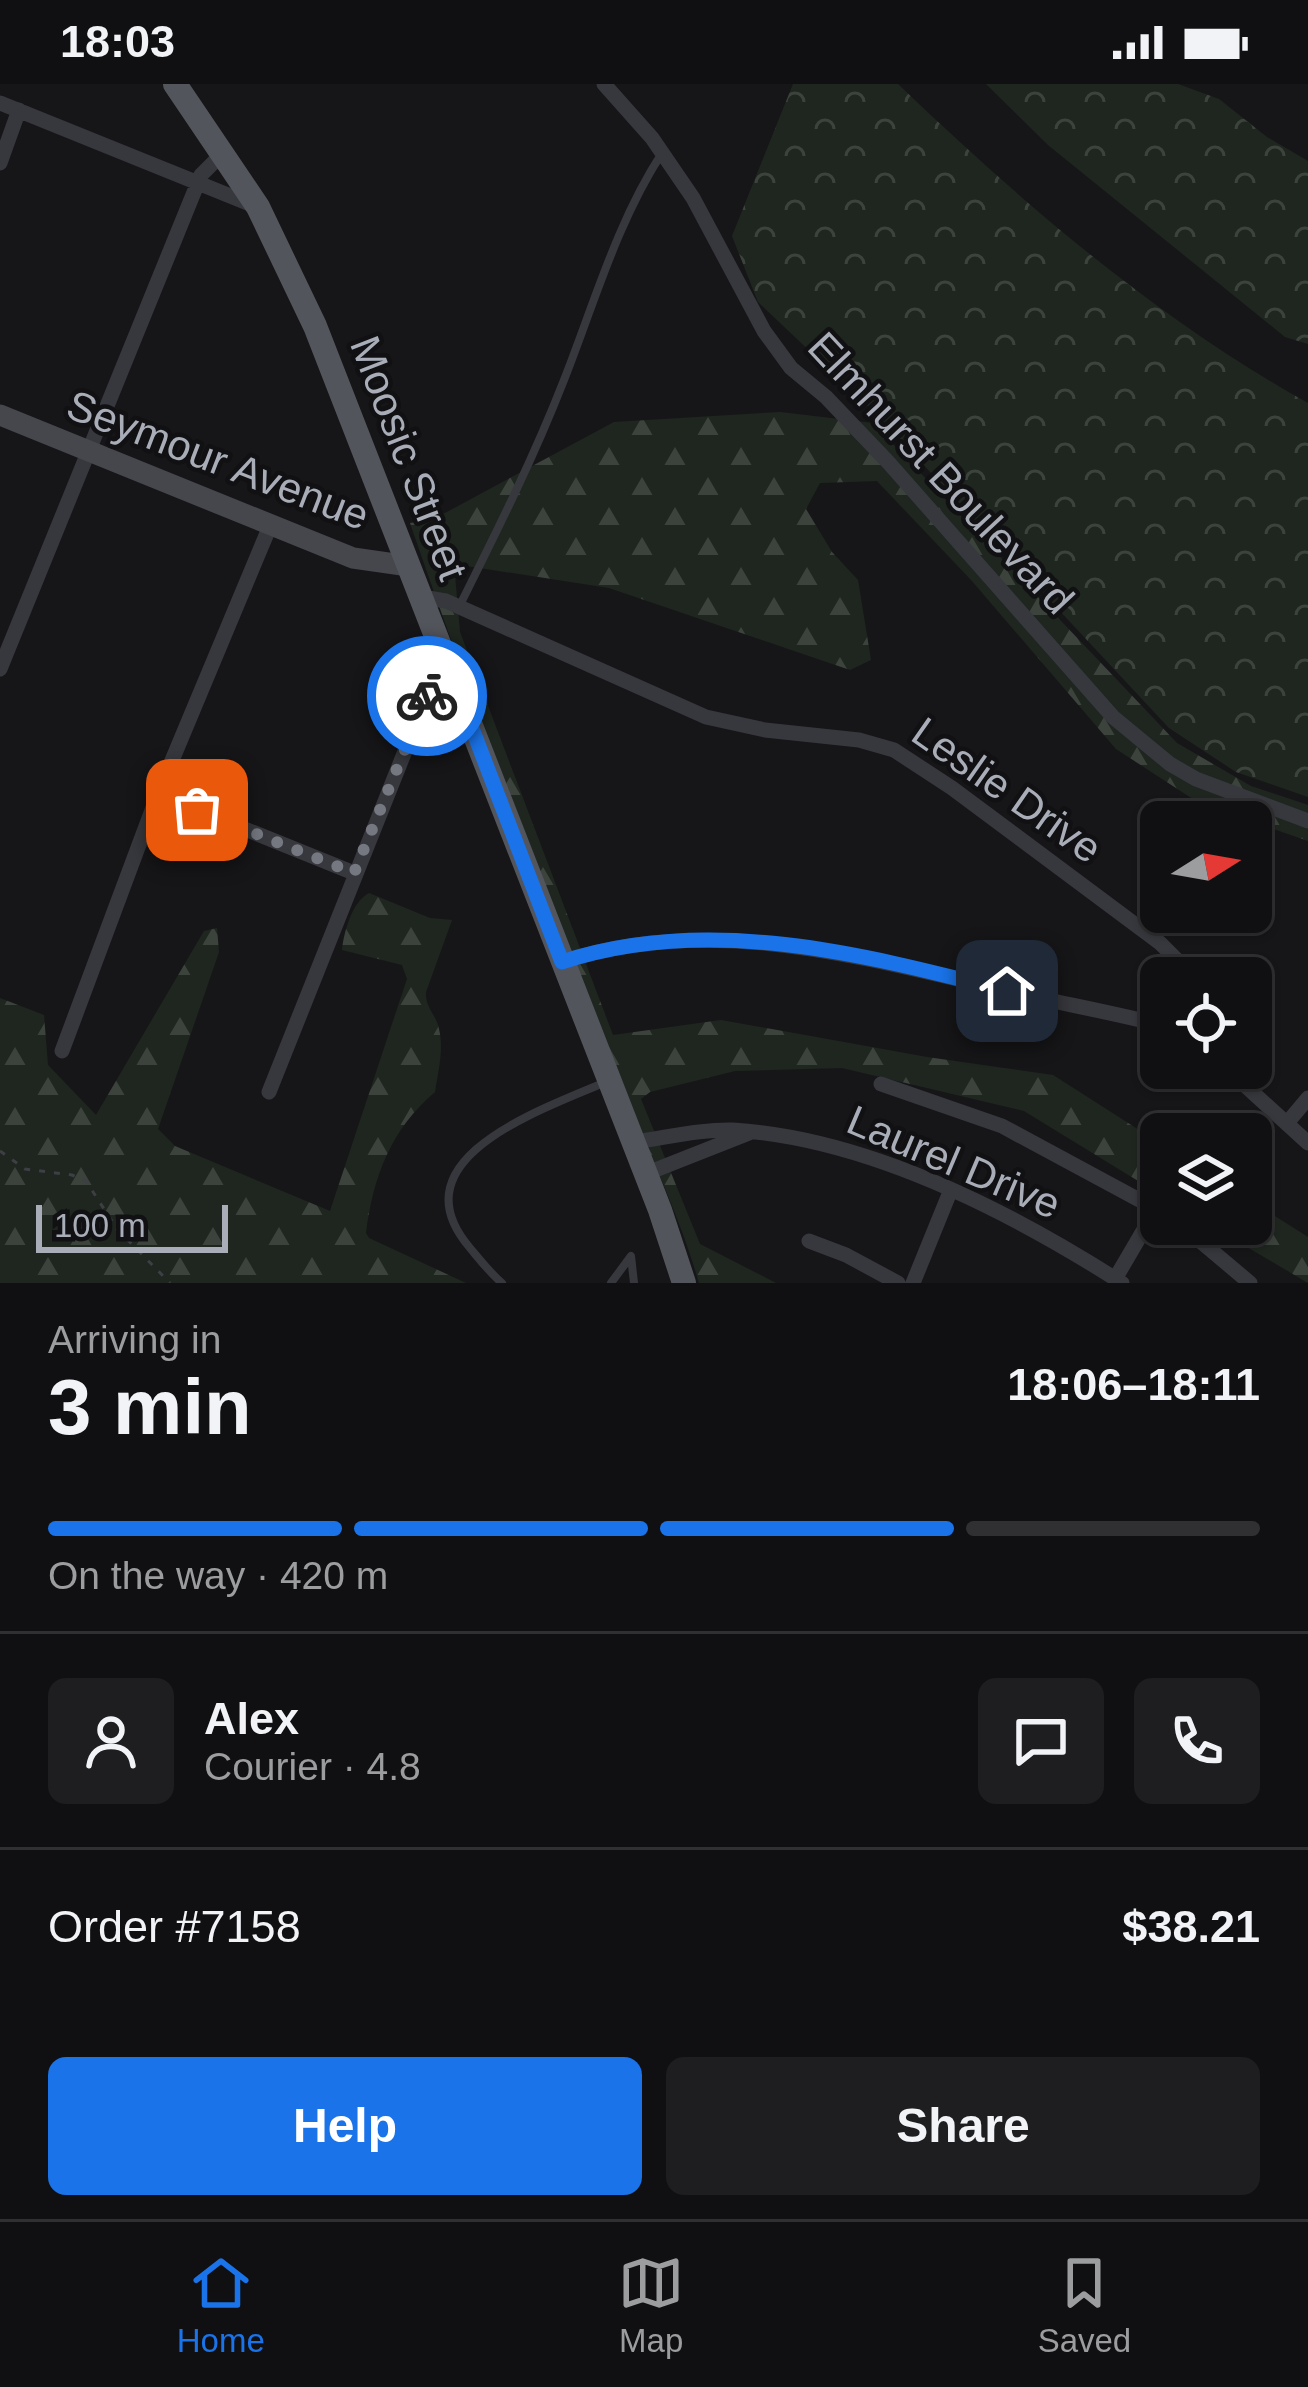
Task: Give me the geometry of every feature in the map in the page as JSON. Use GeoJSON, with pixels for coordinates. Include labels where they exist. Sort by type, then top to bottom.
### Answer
{"type":"FeatureCollection","features":[{"type":"Feature","properties":{"kind":"main road","name":"Moosic Street"},"geometry":{"type":"LineString","coordinates":[[175,84],[258,207],[315,326],[684,1283]]}},
{"type":"Feature","properties":{"kind":"street","name":"Elmhurst Boulevard"},"geometry":{"type":"LineString","coordinates":[[604,84],[662,152],[790,368],[826,397],[888,462],[1112,717],[1196,779],[1308,821]]}},
{"type":"Feature","properties":{"kind":"street"},"geometry":{"type":"LineString","coordinates":[[0,103],[258,207]]}},
{"type":"Feature","properties":{"kind":"street"},"geometry":{"type":"LineString","coordinates":[[0,163],[19,110]]}},
{"type":"Feature","properties":{"kind":"street"},"geometry":{"type":"LineString","coordinates":[[0,669],[198,182],[229,160]]}},
{"type":"Feature","properties":{"kind":"street","name":"Seymour Avenue"},"geometry":{"type":"LineString","coordinates":[[0,415],[353,559],[410,566]]}},
{"type":"Feature","properties":{"kind":"street"},"geometry":{"type":"LineString","coordinates":[[62,1052],[158,794],[270,526]]}},
{"type":"Feature","properties":{"kind":"street","name":"Leslie Drive"},"geometry":{"type":"LineString","coordinates":[[422,597],[459,607],[706,717],[765,730],[859,740],[894,751],[952,788],[1173,957]]}},
{"type":"Feature","properties":{"kind":"street"},"geometry":{"type":"LineString","coordinates":[[269,1092],[427,695],[448,666]]}},
{"type":"Feature","properties":{"kind":"street"},"geometry":{"type":"LineString","coordinates":[[158,794],[354,873]]}},
{"type":"Feature","properties":{"kind":"street"},"geometry":{"type":"LineString","coordinates":[[562,962],[609,947],[657,942],[767,941],[1140,1020]]}},
{"type":"Feature","properties":{"kind":"street"},"geometry":{"type":"LineString","coordinates":[[881,1084],[1002,1126],[1140,1200]]}},
{"type":"Feature","properties":{"kind":"street"},"geometry":{"type":"LineString","coordinates":[[1249,1089],[1308,1143]]}},
{"type":"Feature","properties":{"kind":"street"},"geometry":{"type":"LineString","coordinates":[[1287,1124],[1308,1098]]}},
{"type":"Feature","properties":{"kind":"street","name":"Laurel Drive"},"geometry":{"type":"LineString","coordinates":[[633,1142],[733,1130],[814,1142],[880,1162],[1016,1219],[1118,1281]]}},
{"type":"Feature","properties":{"kind":"street"},"geometry":{"type":"LineString","coordinates":[[645,1174],[749,1133]]}},
{"type":"Feature","properties":{"kind":"street"},"geometry":{"type":"LineString","coordinates":[[913,1283],[950,1192]]}},
{"type":"Feature","properties":{"kind":"street"},"geometry":{"type":"LineString","coordinates":[[809,1241],[898,1283]]}},
{"type":"Feature","properties":{"kind":"street"},"geometry":{"type":"LineString","coordinates":[[1118,1281],[1140,1242]]}},
{"type":"Feature","properties":{"kind":"street"},"geometry":{"type":"LineString","coordinates":[[1205,1245],[1250,1283]]}},
{"type":"Feature","properties":{"kind":"lane"},"geometry":{"type":"LineString","coordinates":[[459,607],[562,384],[645,179],[662,152]]}},
{"type":"Feature","properties":{"kind":"lane"},"geometry":{"type":"LineString","coordinates":[[502,1283],[457,1233],[447,1197],[456,1167],[530,1115],[609,1080]]}},
{"type":"Feature","properties":{"kind":"lane"},"geometry":{"type":"LineString","coordinates":[[611,1283],[631,1256],[634,1283]]}},
{"type":"Feature","properties":{"kind":"path"},"geometry":{"type":"LineString","coordinates":[[0,1151],[25,1169],[86,1181],[117,1229],[170,1283]]}},
{"type":"Feature","properties":{"kind":"green space"},"geometry":{"type":"Polygon","coordinates":[[[793,84],[898,84],[1093,257],[1198,334],[1308,403],[1308,797],[1236,772],[1169,728],[877,415],[758,302],[732,236],[793,84]]]}},
{"type":"Feature","properties":{"kind":"green space"},"geometry":{"type":"Polygon","coordinates":[[[986,84],[1178,84],[1219,99],[1267,137],[1308,161],[1308,344],[1285,337],[1048,145],[986,84]]]}},
{"type":"Feature","properties":{"kind":"green space"},"geometry":{"type":"Polygon","coordinates":[[[780,412],[873,423],[1177,743],[1251,786],[1308,805],[1308,841],[1272,828],[1272,801],[1196,801],[1116,749],[972,581],[877,481],[820,483],[806,509],[832,552],[858,580],[871,660],[850,670],[609,588],[454,564],[460,632],[613,1035],[721,1020],[1053,1075],[1140,1131],[1140,1182],[1024,1111],[842,1068],[735,1071],[650,1092],[641,1099],[700,1244],[776,1283],[699,1283],[510,798],[410,523],[434,519],[614,422],[780,412]]]}},
{"type":"Feature","properties":{"kind":"green space"},"geometry":{"type":"Polygon","coordinates":[[[369,893],[430,918],[452,920],[426,992],[440,1037],[435,1092],[407,1122],[387,1155],[366,1233],[466,1283],[0,1283],[0,998],[44,1015],[48,1065],[96,1115],[204,931],[217,928],[219,952],[158,1129],[175,1146],[330,1211],[407,979],[402,965],[342,950],[354,910],[369,893]]]}},
{"type":"Feature","properties":{"kind":"green space"},"geometry":{"type":"Polygon","coordinates":[[[1272,1214],[1308,1237],[1308,1283],[1244,1245],[1272,1245],[1272,1214]]]}},
{"type":"Feature","properties":{"kind":"way so far"},"geometry":{"type":"LineString","coordinates":[[197,810],[354,873],[427,696]]}},
{"type":"Feature","properties":{"kind":"route"},"geometry":{"type":"LineString","coordinates":[[427,696],[448,666],[562,962],[609,947],[657,942],[767,941],[1007,991]]}}]}
